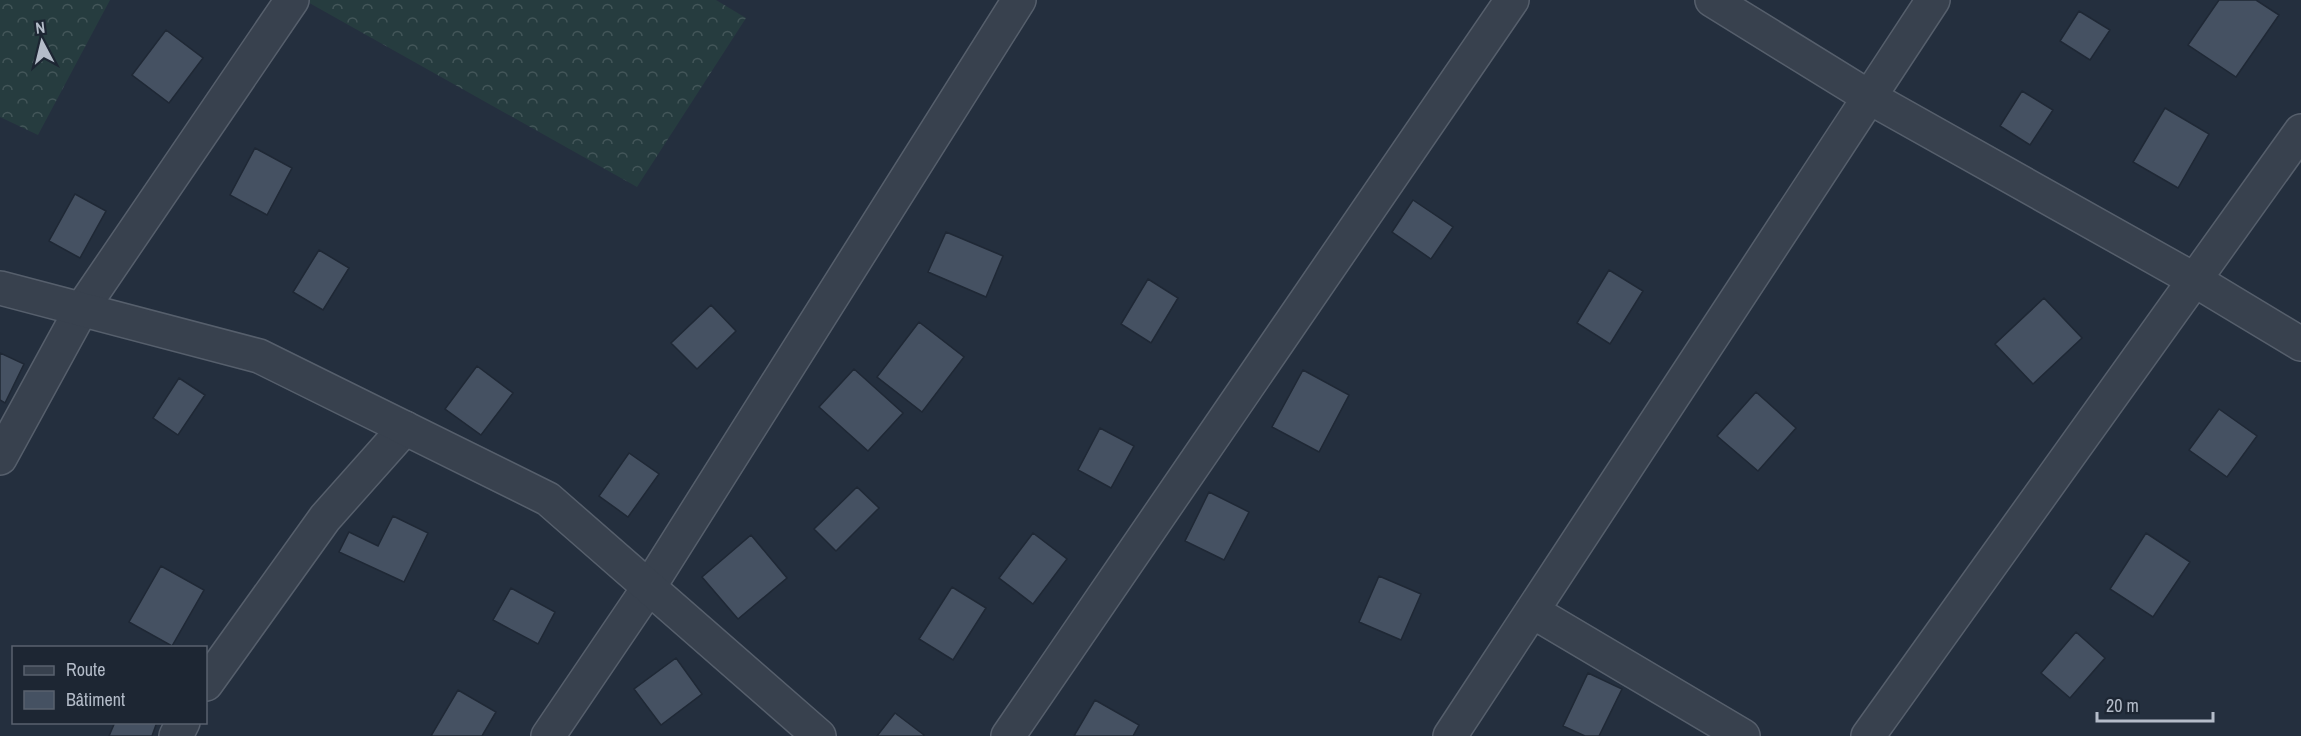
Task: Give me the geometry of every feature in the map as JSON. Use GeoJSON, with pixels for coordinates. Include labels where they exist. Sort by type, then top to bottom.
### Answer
{"type":"FeatureCollection","features":[{"type":"Feature","properties":{"kind":"street"},"geometry":{"type":"LineString","coordinates":[[0,458],[81,310],[292,0]]}},
{"type":"Feature","properties":{"kind":"street"},"geometry":{"type":"LineString","coordinates":[[548,736],[649,587],[1019,0]]}},
{"type":"Feature","properties":{"kind":"street"},"geometry":{"type":"LineString","coordinates":[[1008,736],[1512,0]]}},
{"type":"Feature","properties":{"kind":"street"},"geometry":{"type":"LineString","coordinates":[[1712,0],[1869,97],[2193,279],[2301,344]]}},
{"type":"Feature","properties":{"kind":"street"},"geometry":{"type":"LineString","coordinates":[[1450,736],[1933,0]]}},
{"type":"Feature","properties":{"kind":"street"},"geometry":{"type":"LineString","coordinates":[[1868,736],[2301,131]]}},
{"type":"Feature","properties":{"kind":"street"},"geometry":{"type":"LineString","coordinates":[[0,288],[259,356],[548,499],[819,736]]}},
{"type":"Feature","properties":{"kind":"street"},"geometry":{"type":"LineString","coordinates":[[207,683],[325,518],[405,428]]}},
{"type":"Feature","properties":{"kind":"street"},"geometry":{"type":"LineString","coordinates":[[1532,611],[1743,736]]}},
{"type":"Feature","properties":{"kind":"green space"},"geometry":{"type":"Polygon","coordinates":[[[0,0],[110,0],[38,135],[0,117],[0,0]]]}},
{"type":"Feature","properties":{"kind":"green space"},"geometry":{"type":"Polygon","coordinates":[[[304,0],[716,0],[746,18],[637,187],[304,0]]]}},
{"type":"Feature","properties":{"kind":"building"},"geometry":{"type":"Polygon","coordinates":[[[2219,0],[2256,0],[2279,15],[2236,77],[2188,45],[2219,0]]]}},
{"type":"Feature","properties":{"kind":"building"},"geometry":{"type":"Polygon","coordinates":[[[2079,11],[2110,30],[2090,60],[2060,41],[2079,11]]]}},
{"type":"Feature","properties":{"kind":"building"},"geometry":{"type":"Polygon","coordinates":[[[166,30],[203,58],[169,103],[132,75],[166,30]]]}},
{"type":"Feature","properties":{"kind":"building"},"geometry":{"type":"Polygon","coordinates":[[[2022,91],[2053,110],[2030,145],[2000,126],[2022,91]]]}},
{"type":"Feature","properties":{"kind":"building"},"geometry":{"type":"Polygon","coordinates":[[[2165,108],[2209,134],[2178,188],[2133,162],[2165,108]]]}},
{"type":"Feature","properties":{"kind":"building"},"geometry":{"type":"Polygon","coordinates":[[[255,148],[292,168],[267,215],[230,195],[255,148]]]}},
{"type":"Feature","properties":{"kind":"building"},"geometry":{"type":"Polygon","coordinates":[[[75,194],[106,211],[80,258],[49,241],[75,194]]]}},
{"type":"Feature","properties":{"kind":"building"},"geometry":{"type":"Polygon","coordinates":[[[1413,200],[1453,227],[1431,259],[1392,232],[1413,200]]]}},
{"type":"Feature","properties":{"kind":"building"},"geometry":{"type":"Polygon","coordinates":[[[946,232],[1003,256],[986,297],[928,272],[946,232]]]}},
{"type":"Feature","properties":{"kind":"building"},"geometry":{"type":"Polygon","coordinates":[[[319,250],[349,268],[323,310],[293,292],[319,250]]]}},
{"type":"Feature","properties":{"kind":"building"},"geometry":{"type":"Polygon","coordinates":[[[1609,270],[1643,291],[1610,344],[1577,323],[1609,270]]]}},
{"type":"Feature","properties":{"kind":"building"},"geometry":{"type":"Polygon","coordinates":[[[1148,279],[1178,298],[1151,343],[1121,324],[1148,279]]]}},
{"type":"Feature","properties":{"kind":"building"},"geometry":{"type":"Polygon","coordinates":[[[2044,298],[2082,338],[2033,384],[1995,344],[2044,298]]]}},
{"type":"Feature","properties":{"kind":"building"},"geometry":{"type":"Polygon","coordinates":[[[711,305],[736,331],[697,369],[671,343],[711,305]]]}},
{"type":"Feature","properties":{"kind":"building"},"geometry":{"type":"Polygon","coordinates":[[[919,322],[964,357],[922,412],[877,377],[919,322]]]}},
{"type":"Feature","properties":{"kind":"building"},"geometry":{"type":"Polygon","coordinates":[[[0,353],[24,364],[5,403],[0,400],[0,353]]]}},
{"type":"Feature","properties":{"kind":"building"},"geometry":{"type":"Polygon","coordinates":[[[477,366],[513,393],[481,435],[445,409],[477,366]]]}},
{"type":"Feature","properties":{"kind":"building"},"geometry":{"type":"Polygon","coordinates":[[[854,369],[903,413],[868,451],[819,407],[854,369]]]}},
{"type":"Feature","properties":{"kind":"building"},"geometry":{"type":"Polygon","coordinates":[[[1303,370],[1349,395],[1319,452],[1272,427],[1303,370]]]}},
{"type":"Feature","properties":{"kind":"building"},"geometry":{"type":"Polygon","coordinates":[[[179,378],[205,395],[178,435],[153,418],[179,378]]]}},
{"type":"Feature","properties":{"kind":"building"},"geometry":{"type":"Polygon","coordinates":[[[1756,392],[1796,428],[1758,471],[1717,436],[1756,392]]]}},
{"type":"Feature","properties":{"kind":"building"},"geometry":{"type":"Polygon","coordinates":[[[2219,409],[2257,436],[2227,477],[2189,450],[2219,409]]]}},
{"type":"Feature","properties":{"kind":"building"},"geometry":{"type":"Polygon","coordinates":[[[1100,428],[1134,446],[1111,488],[1078,470],[1100,428]]]}},
{"type":"Feature","properties":{"kind":"building"},"geometry":{"type":"Polygon","coordinates":[[[629,453],[659,474],[628,517],[599,496],[629,453]]]}},
{"type":"Feature","properties":{"kind":"building"},"geometry":{"type":"Polygon","coordinates":[[[857,487],[879,508],[836,551],[814,529],[857,487]]]}},
{"type":"Feature","properties":{"kind":"building"},"geometry":{"type":"Polygon","coordinates":[[[1209,492],[1249,512],[1224,560],[1185,541],[1209,492]]]}},
{"type":"Feature","properties":{"kind":"building"},"geometry":{"type":"Polygon","coordinates":[[[393,516],[428,533],[404,582],[339,552],[349,532],[378,546],[393,516]]]}},
{"type":"Feature","properties":{"kind":"building"},"geometry":{"type":"Polygon","coordinates":[[[1033,533],[1067,559],[1033,604],[999,578],[1033,533]]]}},
{"type":"Feature","properties":{"kind":"building"},"geometry":{"type":"Polygon","coordinates":[[[2146,533],[2190,562],[2153,617],[2110,589],[2146,533]]]}},
{"type":"Feature","properties":{"kind":"building"},"geometry":{"type":"Polygon","coordinates":[[[751,535],[787,578],[738,619],[702,577],[751,535]]]}},
{"type":"Feature","properties":{"kind":"building"},"geometry":{"type":"Polygon","coordinates":[[[161,566],[204,590],[172,646],[129,622],[161,566]]]}},
{"type":"Feature","properties":{"kind":"building"},"geometry":{"type":"Polygon","coordinates":[[[1379,576],[1421,594],[1401,640],[1359,622],[1379,576]]]}},
{"type":"Feature","properties":{"kind":"building"},"geometry":{"type":"Polygon","coordinates":[[[952,587],[986,608],[953,660],[919,639],[952,587]]]}},
{"type":"Feature","properties":{"kind":"building"},"geometry":{"type":"Polygon","coordinates":[[[511,588],[555,612],[538,644],[493,620],[511,588]]]}},
{"type":"Feature","properties":{"kind":"building"},"geometry":{"type":"Polygon","coordinates":[[[2076,632],[2105,658],[2070,698],[2041,673],[2076,632]]]}},
{"type":"Feature","properties":{"kind":"building"},"geometry":{"type":"Polygon","coordinates":[[[676,658],[702,694],[661,725],[634,689],[676,658]]]}},
{"type":"Feature","properties":{"kind":"building"},"geometry":{"type":"Polygon","coordinates":[[[1588,673],[1622,689],[1599,736],[1585,736],[1563,726],[1588,673]]]}},
{"type":"Feature","properties":{"kind":"building"},"geometry":{"type":"Polygon","coordinates":[[[458,690],[496,712],[482,736],[431,736],[458,690]]]}},
{"type":"Feature","properties":{"kind":"building"},"geometry":{"type":"Polygon","coordinates":[[[1095,700],[1139,725],[1133,736],[1074,736],[1095,700]]]}},
{"type":"Feature","properties":{"kind":"building"},"geometry":{"type":"Polygon","coordinates":[[[895,713],[924,735],[877,736],[895,713]]]}},
{"type":"Feature","properties":{"kind":"building"},"geometry":{"type":"Polygon","coordinates":[[[114,724],[156,724],[152,736],[109,736],[114,724]]]}}]}
